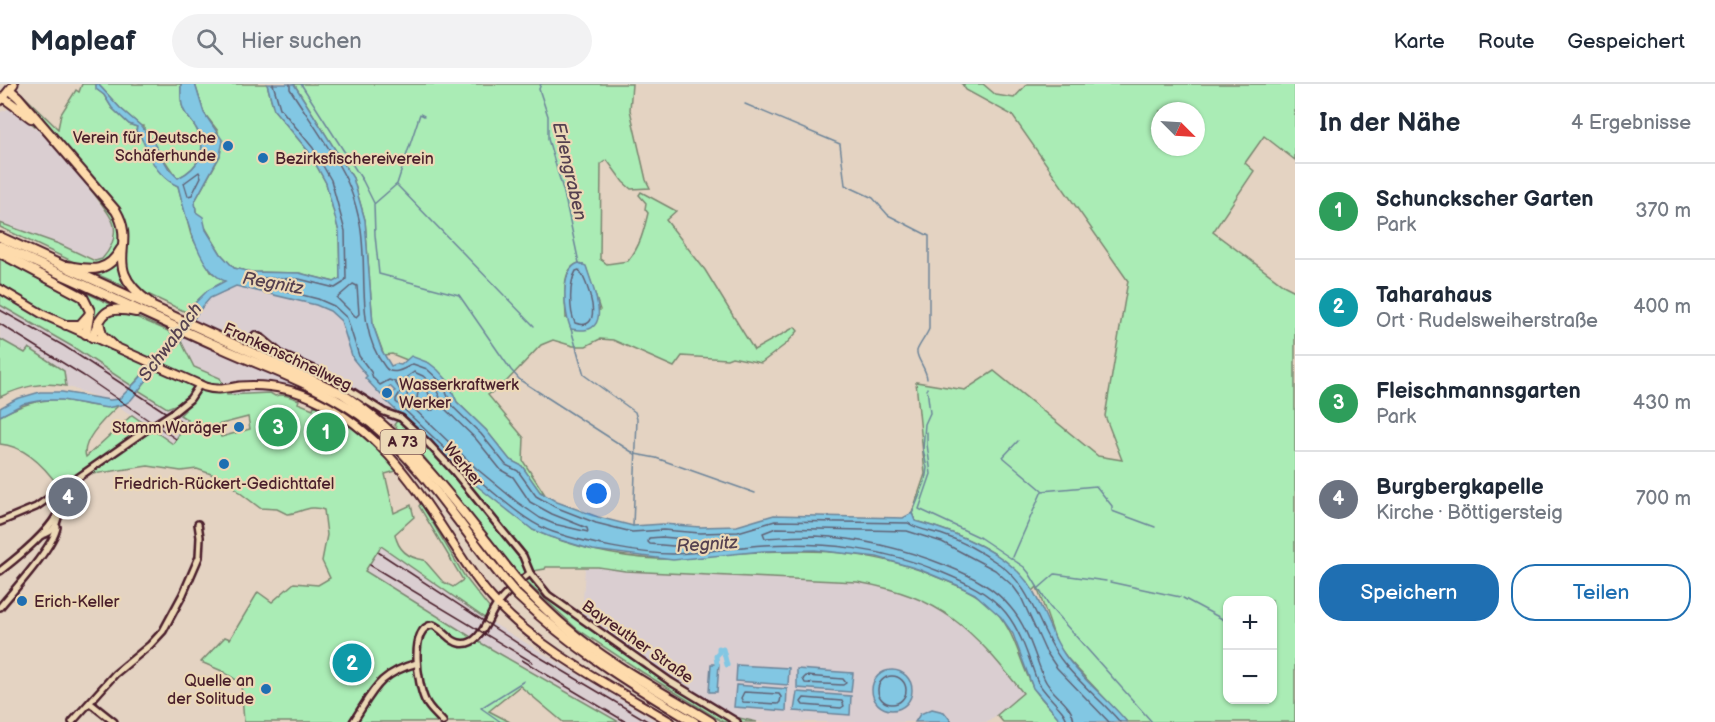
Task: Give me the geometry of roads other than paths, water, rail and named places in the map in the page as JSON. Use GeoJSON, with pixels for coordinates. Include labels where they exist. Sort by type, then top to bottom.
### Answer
{"type":"FeatureCollection","features":[{"type":"Feature","properties":{"kind":"highway"},"geometry":{"type":"LineString","coordinates":[[12,87],[42,126],[116,211],[123,224],[121,265],[127,282],[163,313]]}},
{"type":"Feature","properties":{"kind":"highway"},"geometry":{"type":"LineString","coordinates":[[2,100],[42,126]]}},
{"type":"Feature","properties":{"kind":"highway","name":"Frankenschnellweg"},"geometry":{"type":"LineString","coordinates":[[0,237],[163,313],[172,321]]}},
{"type":"Feature","properties":{"kind":"highway","name":"Frankenschnellweg"},"geometry":{"type":"LineString","coordinates":[[0,246],[149,315],[172,321],[326,393],[371,423],[409,460],[517,595],[548,624],[584,653],[694,722]]}},
{"type":"Feature","properties":{"kind":"highway"},"geometry":{"type":"LineString","coordinates":[[57,264],[90,269],[101,268],[116,258],[122,248]]}},
{"type":"Feature","properties":{"kind":"highway"},"geometry":{"type":"LineString","coordinates":[[0,253],[79,294],[87,301],[90,314],[89,336]]}},
{"type":"Feature","properties":{"kind":"highway"},"geometry":{"type":"LineString","coordinates":[[89,336],[103,314],[111,309],[123,309],[149,315]]}},
{"type":"Feature","properties":{"kind":"highway"},"geometry":{"type":"LineString","coordinates":[[66,325],[80,324],[90,314]]}},
{"type":"Feature","properties":{"kind":"highway"},"geometry":{"type":"LineString","coordinates":[[99,322],[102,335],[113,345]]}},
{"type":"Feature","properties":{"kind":"highway","name":"Frankenschnellweg"},"geometry":{"type":"LineString","coordinates":[[202,335],[324,383],[378,419],[416,455],[524,588],[565,627],[621,667],[711,722]]}},
{"type":"Feature","properties":{"kind":"main road"},"geometry":{"type":"LineString","coordinates":[[2,100],[12,87]]}},
{"type":"Feature","properties":{"kind":"main road"},"geometry":{"type":"LineString","coordinates":[[0,289],[34,310],[200,384],[218,390],[260,386],[285,389],[318,401],[354,422],[381,446],[407,476],[472,573],[497,604],[549,648],[671,722]]}},
{"type":"Feature","properties":{"kind":"street","name":"Werker"},"geometry":{"type":"LineString","coordinates":[[255,335],[282,355],[321,372],[384,412],[401,418],[429,443],[453,471],[523,556],[530,573]]}},
{"type":"Feature","properties":{"kind":"street"},"geometry":{"type":"LineString","coordinates":[[0,522],[27,512],[181,407],[193,396],[200,384]]}},
{"type":"Feature","properties":{"kind":"street"},"geometry":{"type":"LineString","coordinates":[[0,607],[53,537],[62,498],[59,491]]}},
{"type":"Feature","properties":{"kind":"street"},"geometry":{"type":"LineString","coordinates":[[0,571],[23,553],[60,512]]}},
{"type":"Feature","properties":{"kind":"street"},"geometry":{"type":"LineString","coordinates":[[72,722],[115,674],[163,631],[199,557],[198,524]]}},
{"type":"Feature","properties":{"kind":"street"},"geometry":{"type":"LineString","coordinates":[[40,536],[48,534],[57,527]]}},
{"type":"Feature","properties":{"kind":"street"},"geometry":{"type":"LineString","coordinates":[[443,722],[426,701],[417,663],[419,638],[423,628],[430,625],[435,626],[457,643],[469,643],[480,634],[497,604],[530,573]]}},
{"type":"Feature","properties":{"kind":"street","name":"Bayreuther Straße"},"geometry":{"type":"LineString","coordinates":[[530,573],[554,600],[671,682],[737,722]]}},
{"type":"Feature","properties":{"kind":"street"},"geometry":{"type":"LineString","coordinates":[[353,722],[368,696],[384,678],[398,669],[417,663]]}},
{"type":"Feature","properties":{"kind":"street"},"geometry":{"type":"LineString","coordinates":[[90,703],[114,722]]}},
{"type":"Feature","properties":{"kind":"water","name":"Regnitz"},"geometry":{"type":"Polygon","coordinates":[[[96,84],[141,126],[169,169],[178,178],[192,169],[202,150],[200,136],[184,111],[181,99],[181,84],[195,84],[204,113],[223,141],[220,155],[195,201],[196,212],[203,217],[206,230],[221,254],[234,268],[251,272],[299,273],[334,282],[340,279],[339,232],[326,183],[309,152],[274,110],[267,84],[294,84],[353,178],[365,220],[373,325],[382,351],[391,366],[401,365],[411,356],[429,363],[438,370],[447,380],[457,402],[486,430],[510,460],[522,466],[540,492],[557,502],[598,517],[633,526],[663,524],[700,527],[737,526],[774,515],[903,518],[912,513],[915,521],[980,545],[1010,564],[1032,589],[1067,658],[1127,722],[1062,722],[1033,688],[1013,634],[1001,617],[975,594],[918,569],[877,557],[815,550],[763,551],[673,560],[593,550],[533,530],[468,479],[385,400],[395,391],[390,386],[381,395],[365,378],[367,376],[353,359],[341,321],[330,311],[316,305],[236,286],[210,298],[198,312],[181,341],[131,400],[125,404],[107,408],[62,400],[44,400],[23,404],[0,416],[0,408],[16,399],[40,392],[62,392],[110,400],[119,399],[175,337],[194,304],[208,290],[225,281],[207,266],[200,254],[178,186],[156,168],[136,131],[137,127],[129,124],[112,108],[104,95],[96,89],[96,84]]]}},
{"type":"Feature","properties":{"kind":"water"},"geometry":{"type":"Polygon","coordinates":[[[579,263],[586,266],[598,310],[598,319],[594,326],[585,330],[571,329],[565,303],[568,274],[579,263]]]}},
{"type":"Feature","properties":{"kind":"water"},"geometry":{"type":"Polygon","coordinates":[[[711,664],[719,664],[717,692],[709,692],[711,664]]]}},
{"type":"Feature","properties":{"kind":"water"},"geometry":{"type":"Polygon","coordinates":[[[737,665],[789,668],[788,685],[736,681],[737,665]]]}},
{"type":"Feature","properties":{"kind":"water"},"geometry":{"type":"Polygon","coordinates":[[[797,669],[853,673],[851,692],[797,688],[797,669]]]}},
{"type":"Feature","properties":{"kind":"water"},"geometry":{"type":"Polygon","coordinates":[[[892,670],[906,676],[912,690],[906,704],[892,710],[878,704],[872,690],[878,676],[892,670]]]}},
{"type":"Feature","properties":{"kind":"water"},"geometry":{"type":"Polygon","coordinates":[[[736,685],[787,689],[786,711],[734,707],[736,685]]]}},
{"type":"Feature","properties":{"kind":"water"},"geometry":{"type":"Polygon","coordinates":[[[797,692],[851,696],[850,715],[794,711],[797,692]]]}},
{"type":"Feature","properties":{"kind":"water"},"geometry":{"type":"Polygon","coordinates":[[[932,709],[944,712],[952,722],[915,722],[920,714],[932,709]]]}},
{"type":"Feature","properties":{"kind":"waterway"},"geometry":{"type":"LineString","coordinates":[[301,84],[363,181],[374,203]]}},
{"type":"Feature","properties":{"kind":"waterway","name":"Erlengraben"},"geometry":{"type":"LineString","coordinates":[[541,84],[539,89],[548,116],[548,139],[564,193],[579,263]]}},
{"type":"Feature","properties":{"kind":"waterway"},"geometry":{"type":"LineString","coordinates":[[745,104],[840,144],[845,185],[873,198],[888,215],[929,236],[929,329],[917,351],[927,379]]}},
{"type":"Feature","properties":{"kind":"waterway"},"geometry":{"type":"LineString","coordinates":[[424,116],[420,114],[397,184],[374,204],[379,274],[459,295],[520,380],[635,454],[656,458],[755,493]]}},
{"type":"Feature","properties":{"kind":"waterway"},"geometry":{"type":"LineString","coordinates":[[397,185],[534,326]]}},
{"type":"Feature","properties":{"kind":"waterway","name":"Erlengraben"},"geometry":{"type":"LineString","coordinates":[[571,329],[584,375],[635,412],[637,419],[633,526]]}},
{"type":"Feature","properties":{"kind":"waterway"},"geometry":{"type":"LineString","coordinates":[[912,514],[925,482],[927,468],[923,449],[925,424],[930,413],[927,388]]}},
{"type":"Feature","properties":{"kind":"waterway"},"geometry":{"type":"LineString","coordinates":[[927,432],[931,474],[919,509],[979,537],[1024,567],[1049,606],[1152,722]]}},
{"type":"Feature","properties":{"kind":"waterway"},"geometry":{"type":"LineString","coordinates":[[1018,441],[1003,457],[1042,490]]}},
{"type":"Feature","properties":{"kind":"waterway"},"geometry":{"type":"LineString","coordinates":[[1013,557],[1042,491],[1096,486],[1112,506],[1112,511],[1155,527]]}},
{"type":"Feature","properties":{"kind":"waterway"},"geometry":{"type":"LineString","coordinates":[[1039,588],[1055,574],[1106,581]]}},
{"type":"Feature","properties":{"kind":"waterway"},"geometry":{"type":"LineString","coordinates":[[1110,582],[1180,597]]}},
{"type":"Feature","properties":{"kind":"waterway"},"geometry":{"type":"LineString","coordinates":[[1183,598],[1223,619]]}},
{"type":"Feature","properties":{"kind":"waterway"},"geometry":{"type":"LineString","coordinates":[[717,664],[716,656],[719,648]]}},
{"type":"Feature","properties":{"kind":"waterway"},"geometry":{"type":"LineString","coordinates":[[723,649],[727,665]]}},
{"type":"Feature","properties":{"kind":"waterway"},"geometry":{"type":"LineString","coordinates":[[501,722],[481,708],[524,681]]}},
{"type":"Feature","properties":{"kind":"railway"},"geometry":{"type":"LineString","coordinates":[[0,310],[64,346],[185,425]]}},
{"type":"Feature","properties":{"kind":"railway"},"geometry":{"type":"LineString","coordinates":[[0,324],[84,376],[176,439]]}},
{"type":"Feature","properties":{"kind":"railway"},"geometry":{"type":"LineString","coordinates":[[378,552],[531,652],[649,722]]}},
{"type":"Feature","properties":{"kind":"railway"},"geometry":{"type":"LineString","coordinates":[[370,565],[532,662]]}},
{"type":"Feature","properties":{"kind":"railway"},"geometry":{"type":"LineString","coordinates":[[522,660],[626,722]]}},
{"type":"Feature","properties":{"kind":"place","name":"Verein für Deutsche Schäferhunde"},"geometry":{"type":"Point","coordinates":[228,146]}},
{"type":"Feature","properties":{"kind":"place","name":"Bezirksfischereiverein"},"geometry":{"type":"Point","coordinates":[263,158]}},
{"type":"Feature","properties":{"kind":"place","name":"Wasserkraftwerk Werker"},"geometry":{"type":"Point","coordinates":[387,393]}},
{"type":"Feature","properties":{"kind":"place","name":"Stamm Waräger"},"geometry":{"type":"Point","coordinates":[239,427]}},
{"type":"Feature","properties":{"kind":"place","name":"Fleischmannsgarten"},"geometry":{"type":"Point","coordinates":[278,427]}},
{"type":"Feature","properties":{"kind":"place","name":"Schunckscher Garten"},"geometry":{"type":"Point","coordinates":[326,432]}},
{"type":"Feature","properties":{"kind":"place","name":"Friedrich-Rückert-Gedichttafel"},"geometry":{"type":"Point","coordinates":[224,464]}},
{"type":"Feature","properties":{"kind":"place","name":"Burgbergkapelle"},"geometry":{"type":"Point","coordinates":[68,497]}},
{"type":"Feature","properties":{"kind":"place","name":"Erich-Keller"},"geometry":{"type":"Point","coordinates":[22,601]}},
{"type":"Feature","properties":{"kind":"place","name":"Taharahaus"},"geometry":{"type":"Point","coordinates":[352,663]}},
{"type":"Feature","properties":{"kind":"place","name":"Quelle an der Solitude"},"geometry":{"type":"Point","coordinates":[266,689]}},
{"type":"Feature","properties":{"kind":"water label","name":"Schwabach"},"geometry":{"type":"Point","coordinates":[170,342]}}]}
